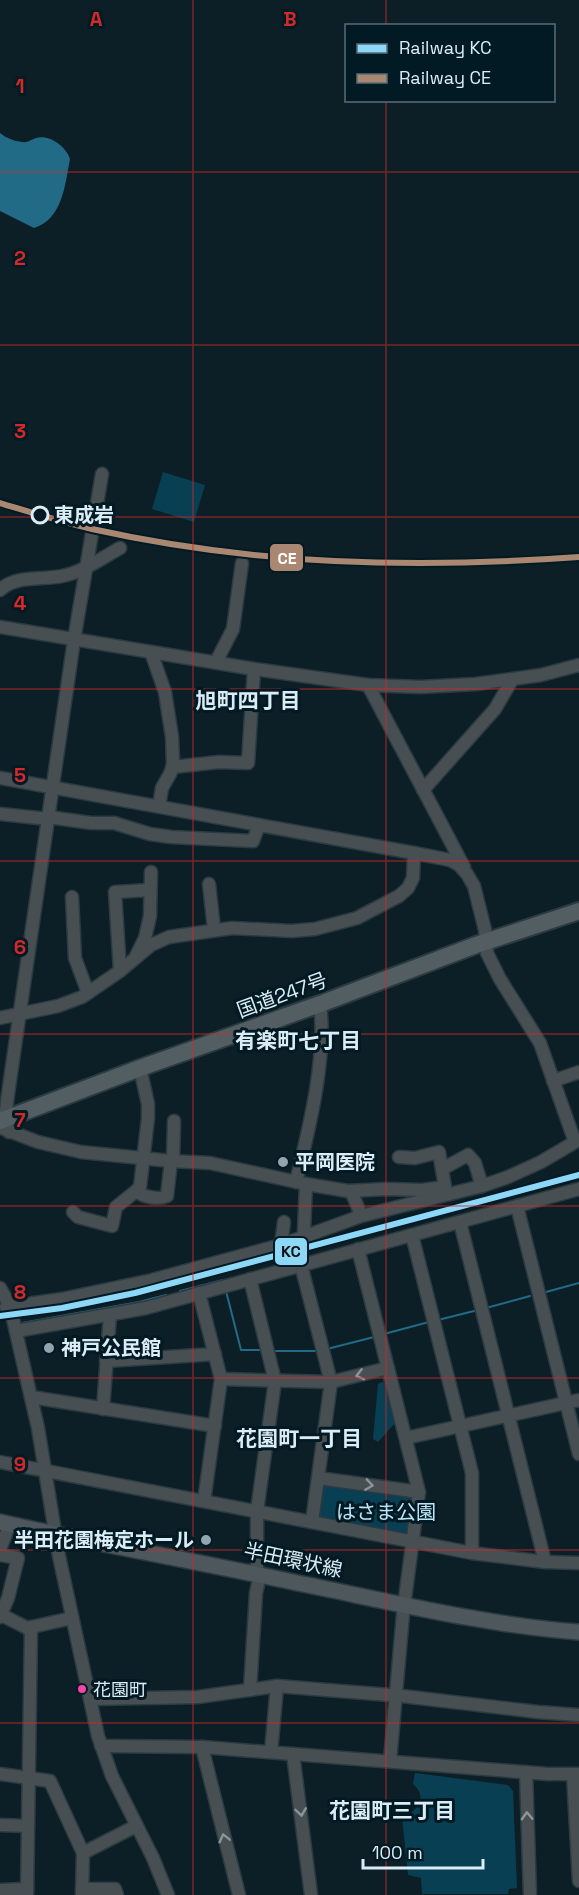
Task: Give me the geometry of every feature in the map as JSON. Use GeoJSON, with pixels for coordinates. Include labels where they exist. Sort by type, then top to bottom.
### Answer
{"type":"FeatureCollection","features":[{"type":"Feature","properties":{"kind":"highway","name":"国道247号"},"geometry":{"type":"LineString","coordinates":[[3,1125],[140,1068],[579,911]]}},
{"type":"Feature","properties":{"kind":"main road","name":"半田環状線"},"geometry":{"type":"LineString","coordinates":[[2,1530],[257,1579],[403,1609],[485,1629],[550,1640],[579,1642]]}},
{"type":"Feature","properties":{"kind":"main road","name":"半田環状線"},"geometry":{"type":"LineString","coordinates":[[403,1609],[579,1632]]}},
{"type":"Feature","properties":{"kind":"street"},"geometry":{"type":"LineString","coordinates":[[102,474],[74,640],[3,1125],[38,1142],[81,1152],[210,1163],[301,1183],[351,1191],[422,1190],[445,1187],[439,1152],[416,1158],[399,1157]]}},
{"type":"Feature","properties":{"kind":"street"},"geometry":{"type":"LineString","coordinates":[[0,590],[5,585],[28,579],[79,572],[120,548]]}},
{"type":"Feature","properties":{"kind":"street"},"geometry":{"type":"LineString","coordinates":[[216,662],[232,629],[243,563]]}},
{"type":"Feature","properties":{"kind":"street"},"geometry":{"type":"LineString","coordinates":[[0,627],[254,669],[368,685],[441,687],[512,680],[579,665]]}},
{"type":"Feature","properties":{"kind":"street"},"geometry":{"type":"LineString","coordinates":[[151,652],[165,692],[172,737],[173,767],[162,788],[159,806]]}},
{"type":"Feature","properties":{"kind":"street"},"geometry":{"type":"LineString","coordinates":[[173,767],[219,762],[248,763],[254,669]]}},
{"type":"Feature","properties":{"kind":"street"},"geometry":{"type":"LineString","coordinates":[[423,790],[495,709],[512,680]]}},
{"type":"Feature","properties":{"kind":"street"},"geometry":{"type":"LineString","coordinates":[[8,1307],[62,1299],[152,1280],[281,1245],[385,1209],[482,1186],[508,1177],[541,1162],[575,1142],[540,1043],[500,979],[487,953],[485,930],[474,886],[368,685]]}},
{"type":"Feature","properties":{"kind":"street"},"geometry":{"type":"LineString","coordinates":[[0,778],[450,860],[459,865],[467,874]]}},
{"type":"Feature","properties":{"kind":"street"},"geometry":{"type":"LineString","coordinates":[[0,814],[91,823],[114,823],[150,834],[171,837],[243,841],[254,841],[259,825]]}},
{"type":"Feature","properties":{"kind":"street"},"geometry":{"type":"LineString","coordinates":[[0,1018],[58,1006],[88,993],[120,971],[151,945],[169,937],[232,928],[304,930],[330,926],[357,918],[399,896],[408,888],[413,878],[414,853]]}},
{"type":"Feature","properties":{"kind":"street"},"geometry":{"type":"LineString","coordinates":[[134,960],[144,938],[150,916],[151,872]]}},
{"type":"Feature","properties":{"kind":"street"},"geometry":{"type":"LineString","coordinates":[[209,884],[214,929]]}},
{"type":"Feature","properties":{"kind":"street"},"geometry":{"type":"LineString","coordinates":[[120,971],[115,892],[150,890]]}},
{"type":"Feature","properties":{"kind":"street"},"geometry":{"type":"LineString","coordinates":[[72,897],[75,958],[88,993]]}},
{"type":"Feature","properties":{"kind":"street"},"geometry":{"type":"LineString","coordinates":[[304,1230],[301,1183],[315,1095],[321,1028],[320,1004]]}},
{"type":"Feature","properties":{"kind":"street"},"geometry":{"type":"LineString","coordinates":[[73,1212],[78,1217],[112,1226],[116,1207],[140,1187],[145,1158],[148,1104],[140,1068]]}},
{"type":"Feature","properties":{"kind":"street"},"geometry":{"type":"LineString","coordinates":[[553,1081],[579,1072]]}},
{"type":"Feature","properties":{"kind":"street"},"geometry":{"type":"LineString","coordinates":[[136,1191],[143,1196],[164,1198],[167,1196],[174,1121]]}},
{"type":"Feature","properties":{"kind":"street"},"geometry":{"type":"LineString","coordinates":[[442,1169],[468,1155],[476,1163],[482,1186]]}},
{"type":"Feature","properties":{"kind":"street"},"geometry":{"type":"LineString","coordinates":[[16,1331],[146,1308],[579,1189]]}},
{"type":"Feature","properties":{"kind":"street"},"geometry":{"type":"LineString","coordinates":[[380,1190],[385,1209]]}},
{"type":"Feature","properties":{"kind":"street"},"geometry":{"type":"LineString","coordinates":[[351,1191],[359,1210]]}},
{"type":"Feature","properties":{"kind":"street"},"geometry":{"type":"LineString","coordinates":[[517,1206],[579,1454]]}},
{"type":"Feature","properties":{"kind":"street"},"geometry":{"type":"LineString","coordinates":[[281,1245],[284,1222]]}},
{"type":"Feature","properties":{"kind":"street"},"geometry":{"type":"LineString","coordinates":[[460,1222],[545,1562]]}},
{"type":"Feature","properties":{"kind":"street"},"geometry":{"type":"LineString","coordinates":[[412,1235],[472,1473],[472,1553]]}},
{"type":"Feature","properties":{"kind":"street"},"geometry":{"type":"LineString","coordinates":[[358,1250],[419,1492],[403,1609],[390,1761]]}},
{"type":"Feature","properties":{"kind":"street"},"geometry":{"type":"LineString","coordinates":[[301,1265],[331,1382],[312,1522]]}},
{"type":"Feature","properties":{"kind":"street"},"geometry":{"type":"LineString","coordinates":[[250,1279],[275,1381],[257,1512],[257,1579],[250,1690]]}},
{"type":"Feature","properties":{"kind":"street"},"geometry":{"type":"LineString","coordinates":[[0,1288],[16,1331],[31,1397],[72,1618],[101,1746],[112,1776],[153,1858],[168,1895]]}},
{"type":"Feature","properties":{"kind":"street"},"geometry":{"type":"LineString","coordinates":[[199,1293],[221,1379],[204,1501]]}},
{"type":"Feature","properties":{"kind":"street"},"geometry":{"type":"LineString","coordinates":[[103,1409],[110,1315]]}},
{"type":"Feature","properties":{"kind":"street"},"geometry":{"type":"LineString","coordinates":[[106,1361],[215,1354]]}},
{"type":"Feature","properties":{"kind":"street"},"geometry":{"type":"LineString","coordinates":[[221,1379],[331,1382],[388,1368]]}},
{"type":"Feature","properties":{"kind":"street"},"geometry":{"type":"LineString","coordinates":[[31,1397],[215,1426]]}},
{"type":"Feature","properties":{"kind":"street"},"geometry":{"type":"LineString","coordinates":[[406,1438],[579,1400]]}},
{"type":"Feature","properties":{"kind":"street"},"geometry":{"type":"LineString","coordinates":[[0,1462],[472,1553],[545,1562],[579,1563]]}},
{"type":"Feature","properties":{"kind":"street"},"geometry":{"type":"LineString","coordinates":[[318,1478],[419,1492]]}},
{"type":"Feature","properties":{"kind":"street"},"geometry":{"type":"LineString","coordinates":[[0,1549],[2,1530]]}},
{"type":"Feature","properties":{"kind":"street"},"geometry":{"type":"LineString","coordinates":[[0,1555],[18,1558],[8,1598],[0,1615],[27,1628],[72,1618]]}},
{"type":"Feature","properties":{"kind":"street"},"geometry":{"type":"LineString","coordinates":[[0,1890],[27,1892],[31,1627]]}},
{"type":"Feature","properties":{"kind":"street"},"geometry":{"type":"LineString","coordinates":[[90,1699],[198,1697],[277,1686],[579,1714]]}},
{"type":"Feature","properties":{"kind":"street"},"geometry":{"type":"LineString","coordinates":[[271,1752],[277,1686]]}},
{"type":"Feature","properties":{"kind":"street"},"geometry":{"type":"LineString","coordinates":[[101,1746],[201,1747],[576,1774],[579,1881]]}},
{"type":"Feature","properties":{"kind":"street"},"geometry":{"type":"LineString","coordinates":[[201,1747],[239,1895]]}},
{"type":"Feature","properties":{"kind":"street"},"geometry":{"type":"LineString","coordinates":[[293,1754],[312,1895]]}},
{"type":"Feature","properties":{"kind":"street"},"geometry":{"type":"LineString","coordinates":[[526,1772],[530,1895]]}},
{"type":"Feature","properties":{"kind":"street"},"geometry":{"type":"LineString","coordinates":[[0,1774],[50,1780],[83,1853],[82,1892],[115,1889],[117,1895]]}},
{"type":"Feature","properties":{"kind":"street"},"geometry":{"type":"LineString","coordinates":[[0,1825],[28,1826]]}},
{"type":"Feature","properties":{"kind":"street"},"geometry":{"type":"LineString","coordinates":[[83,1853],[136,1826]]}},
{"type":"Feature","properties":{"kind":"green space"},"geometry":{"type":"Polygon","coordinates":[[[163,472],[205,485],[194,522],[152,509],[163,472]]]}},
{"type":"Feature","properties":{"kind":"green space"},"geometry":{"type":"Polygon","coordinates":[[[385,1381],[395,1423],[378,1442],[373,1439],[378,1384],[385,1381]]]}},
{"type":"Feature","properties":{"kind":"green space","name":"はさま公園"},"geometry":{"type":"Polygon","coordinates":[[[324,1483],[412,1494],[408,1534],[405,1536],[318,1519],[321,1485],[324,1483]]]}},
{"type":"Feature","properties":{"kind":"green space"},"geometry":{"type":"Polygon","coordinates":[[[415,1773],[508,1785],[513,1791],[517,1888],[509,1889],[508,1894],[422,1894],[421,1878],[408,1875],[402,1817],[412,1812],[421,1799],[418,1789],[413,1784],[415,1773]]]}},
{"type":"Feature","properties":{"kind":"shaded area"},"geometry":{"type":"Polygon","coordinates":[[[0,133],[22,142],[41,137],[51,139],[65,150],[70,159],[57,209],[44,223],[34,228],[0,211],[0,133]]]}},
{"type":"Feature","properties":{"kind":"waterway"},"geometry":{"type":"LineString","coordinates":[[180,1291],[223,1280],[224,1282]]}},
{"type":"Feature","properties":{"kind":"waterway"},"geometry":{"type":"LineString","coordinates":[[546,1292],[579,1283]]}},
{"type":"Feature","properties":{"kind":"waterway"},"geometry":{"type":"LineString","coordinates":[[226,1291],[241,1350],[263,1350]]}},
{"type":"Feature","properties":{"kind":"waterway"},"geometry":{"type":"LineString","coordinates":[[22,1323],[166,1295]]}},
{"type":"Feature","properties":{"kind":"waterway"},"geometry":{"type":"LineString","coordinates":[[486,1308],[530,1296]]}},
{"type":"Feature","properties":{"kind":"waterway"},"geometry":{"type":"LineString","coordinates":[[438,1320],[478,1310]]}},
{"type":"Feature","properties":{"kind":"waterway"},"geometry":{"type":"LineString","coordinates":[[384,1334],[429,1322]]}},
{"type":"Feature","properties":{"kind":"waterway"},"geometry":{"type":"LineString","coordinates":[[327,1349],[374,1337]]}},
{"type":"Feature","properties":{"kind":"waterway"},"geometry":{"type":"LineString","coordinates":[[271,1351],[318,1351]]}},
{"type":"Feature","properties":{"kind":"rail line","name":"CE"},"geometry":{"type":"LineString","coordinates":[[0,503],[80,526],[153,541],[274,557],[395,563],[456,563],[579,557]]}},
{"type":"Feature","properties":{"kind":"rail line","name":"KC"},"geometry":{"type":"LineString","coordinates":[[0,1316],[62,1308],[135,1293],[579,1175]]}},
{"type":"Feature","properties":{"kind":"place","name":"東成岩"},"geometry":{"type":"Point","coordinates":[40,515]}},
{"type":"Feature","properties":{"kind":"place","name":"平岡医院"},"geometry":{"type":"Point","coordinates":[283,1162]}},
{"type":"Feature","properties":{"kind":"place","name":"神戸公民館"},"geometry":{"type":"Point","coordinates":[49,1348]}},
{"type":"Feature","properties":{"kind":"place","name":"半田花園梅定ホール"},"geometry":{"type":"Point","coordinates":[206,1540]}},
{"type":"Feature","properties":{"kind":"place","name":"花園町"},"geometry":{"type":"Point","coordinates":[82,1689]}},
{"type":"Feature","properties":{"kind":"district","name":"旭町四丁目"},"geometry":{"type":"Point","coordinates":[248,700]}},
{"type":"Feature","properties":{"kind":"district","name":"有楽町七丁目"},"geometry":{"type":"Point","coordinates":[298,1040]}},
{"type":"Feature","properties":{"kind":"district","name":"花園町一丁目"},"geometry":{"type":"Point","coordinates":[299,1438]}},
{"type":"Feature","properties":{"kind":"district","name":"花園町三丁目"},"geometry":{"type":"Point","coordinates":[392,1810]}}]}
